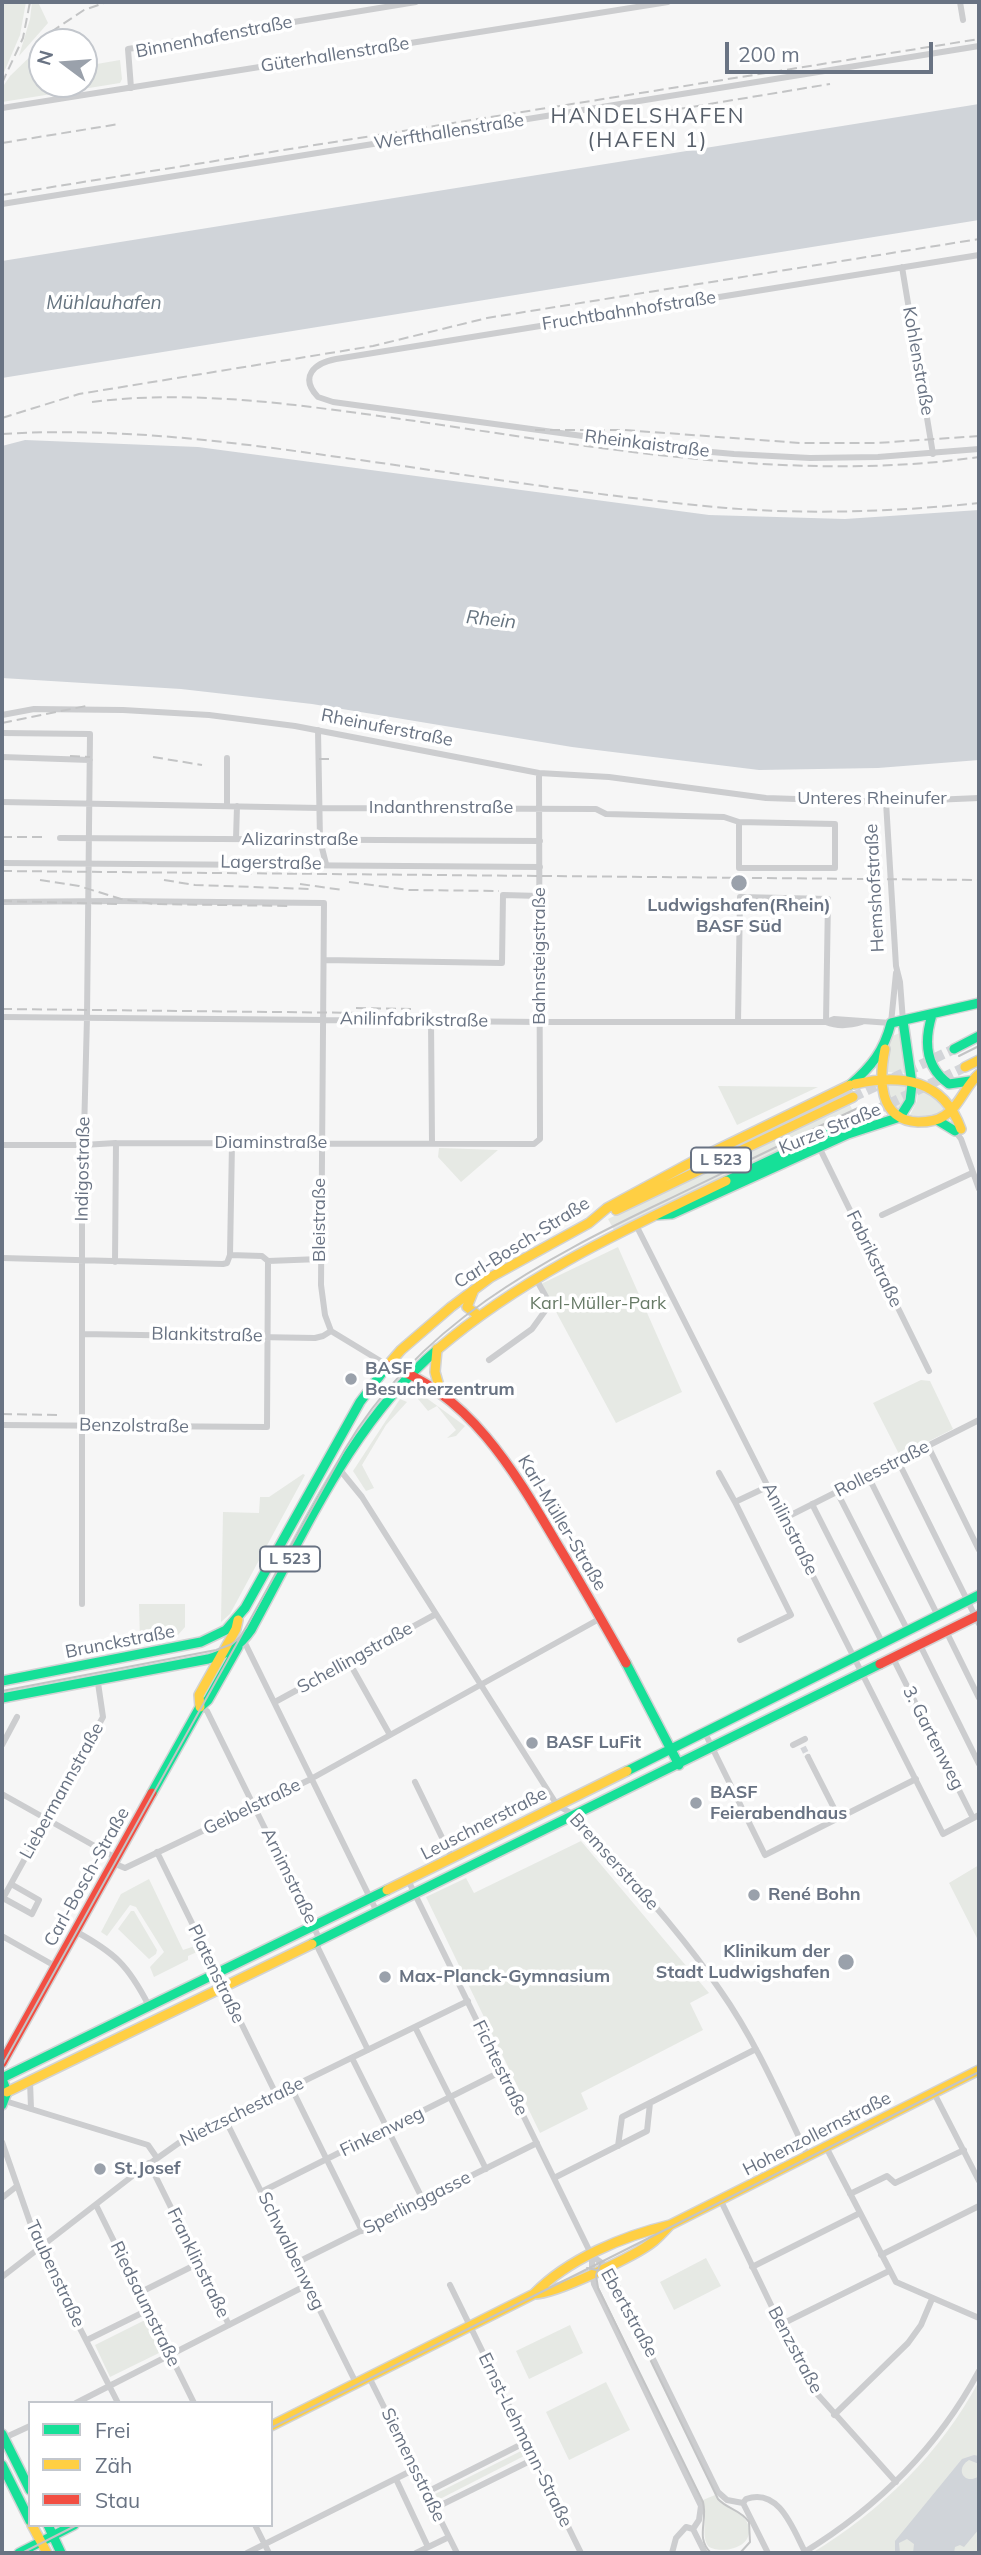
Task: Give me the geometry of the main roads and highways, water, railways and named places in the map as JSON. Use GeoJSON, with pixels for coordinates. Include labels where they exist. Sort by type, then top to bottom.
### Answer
{"type":"FeatureCollection","features":[{"type":"Feature","properties":{"kind":"water","name":"Mühlauhafen"},"geometry":{"type":"Polygon","coordinates":[[[979,104],[979,220],[2,378],[2,261],[979,104]]]}},
{"type":"Feature","properties":{"kind":"water","name":"Rhein"},"geometry":{"type":"Polygon","coordinates":[[[25,440],[198,447],[709,515],[845,519],[979,510],[979,760],[878,768],[759,770],[572,747],[312,704],[181,689],[2,678],[2,446],[25,440]]]}},
{"type":"Feature","properties":{"kind":"water"},"geometry":{"type":"Polygon","coordinates":[[[979,2456],[979,2464],[969,2460],[962,2472],[969,2479],[979,2476],[979,2529],[964,2547],[955,2547],[954,2553],[913,2553],[914,2544],[907,2539],[899,2543],[900,2553],[895,2553],[895,2541],[962,2459],[979,2456]]]}},
{"type":"Feature","properties":{"kind":"tunnel"},"geometry":{"type":"LineString","coordinates":[[853,1097],[954,1049]]}},
{"type":"Feature","properties":{"kind":"tunnel"},"geometry":{"type":"LineString","coordinates":[[862,1117],[965,1067]]}},
{"type":"Feature","properties":{"kind":"tunnel"},"geometry":{"type":"LineString","coordinates":[[803,1747],[808,1757]]}},
{"type":"Feature","properties":{"kind":"tram line"},"geometry":{"type":"LineString","coordinates":[[959,1056],[979,1046]]}},
{"type":"Feature","properties":{"kind":"tram line"},"geometry":{"type":"LineString","coordinates":[[2,2066],[345,1449],[375,1405],[408,1366],[486,1300],[529,1272],[620,1223],[858,1108]]}},
{"type":"Feature","properties":{"kind":"tram line"},"geometry":{"type":"LineString","coordinates":[[2,1691],[216,1650],[239,1638]]}},
{"type":"Feature","properties":{"kind":"tram line"},"geometry":{"type":"LineString","coordinates":[[273,2427],[979,2072]]}},
{"type":"Feature","properties":{"kind":"tram line"},"geometry":{"type":"LineString","coordinates":[[601,2262],[596,2275],[598,2288],[703,2502],[703,2535],[706,2547],[711,2553]]}},
{"type":"Feature","properties":{"kind":"tram line"},"geometry":{"type":"LineString","coordinates":[[587,2268],[602,2271],[611,2279],[718,2499],[749,2522],[750,2542],[740,2553]]}},
{"type":"Feature","properties":{"kind":"tram line"},"geometry":{"type":"LineString","coordinates":[[22,2553],[73,2527]]}},
{"type":"Feature","properties":{"kind":"railway"},"geometry":{"type":"LineString","coordinates":[[2,83],[23,38],[30,2]]}},
{"type":"Feature","properties":{"kind":"railway"},"geometry":{"type":"LineString","coordinates":[[57,28],[84,10],[107,2]]}},
{"type":"Feature","properties":{"kind":"railway"},"geometry":{"type":"LineString","coordinates":[[2,195],[979,39]]}},
{"type":"Feature","properties":{"kind":"railway"},"geometry":{"type":"LineString","coordinates":[[649,114],[830,84]]}},
{"type":"Feature","properties":{"kind":"railway"},"geometry":{"type":"LineString","coordinates":[[2,143],[119,124]]}},
{"type":"Feature","properties":{"kind":"railway"},"geometry":{"type":"LineString","coordinates":[[2,418],[79,394],[373,346],[487,318],[979,239]]}},
{"type":"Feature","properties":{"kind":"railway"},"geometry":{"type":"LineString","coordinates":[[92,402],[169,397],[247,400],[617,450],[763,464],[908,464],[979,457]]}},
{"type":"Feature","properties":{"kind":"railway"},"geometry":{"type":"LineString","coordinates":[[535,430],[624,430],[801,443],[877,443],[979,436]]}},
{"type":"Feature","properties":{"kind":"railway"},"geometry":{"type":"LineString","coordinates":[[2,434],[86,432],[212,441],[621,497],[715,507],[847,511],[979,503]]}},
{"type":"Feature","properties":{"kind":"railway"},"geometry":{"type":"LineString","coordinates":[[2,723],[86,706]]}},
{"type":"Feature","properties":{"kind":"railway"},"geometry":{"type":"LineString","coordinates":[[70,756],[90,757]]}},
{"type":"Feature","properties":{"kind":"railway"},"geometry":{"type":"LineString","coordinates":[[153,757],[202,765]]}},
{"type":"Feature","properties":{"kind":"railway"},"geometry":{"type":"LineString","coordinates":[[319,759],[330,759]]}},
{"type":"Feature","properties":{"kind":"railway"},"geometry":{"type":"LineString","coordinates":[[2,837],[46,837]]}},
{"type":"Feature","properties":{"kind":"railway"},"geometry":{"type":"LineString","coordinates":[[2,871],[979,880]]}},
{"type":"Feature","properties":{"kind":"railway"},"geometry":{"type":"LineString","coordinates":[[40,880],[79,886],[121,899],[154,904],[288,906]]}},
{"type":"Feature","properties":{"kind":"railway"},"geometry":{"type":"LineString","coordinates":[[164,880],[195,885],[310,889]]}},
{"type":"Feature","properties":{"kind":"railway"},"geometry":{"type":"LineString","coordinates":[[349,882],[409,890],[499,891]]}},
{"type":"Feature","properties":{"kind":"railway"},"geometry":{"type":"LineString","coordinates":[[300,884],[343,890]]}},
{"type":"Feature","properties":{"kind":"railway"},"geometry":{"type":"LineString","coordinates":[[2,901],[119,904]]}},
{"type":"Feature","properties":{"kind":"railway"},"geometry":{"type":"LineString","coordinates":[[356,1008],[415,1009]]}},
{"type":"Feature","properties":{"kind":"railway"},"geometry":{"type":"LineString","coordinates":[[2,1009],[367,1013]]}},
{"type":"Feature","properties":{"kind":"railway"},"geometry":{"type":"LineString","coordinates":[[2,1414],[58,1415]]}},
{"type":"Feature","properties":{"kind":"place","name":"Ludwigshafen(Rhein) BASF Süd"},"geometry":{"type":"Point","coordinates":[739,883]}},
{"type":"Feature","properties":{"kind":"place","name":"BASF Besucherzentrum"},"geometry":{"type":"Point","coordinates":[351,1379]}},
{"type":"Feature","properties":{"kind":"place","name":"BASF LuFit"},"geometry":{"type":"Point","coordinates":[532,1743]}},
{"type":"Feature","properties":{"kind":"place","name":"BASF Feierabendhaus"},"geometry":{"type":"Point","coordinates":[696,1803]}},
{"type":"Feature","properties":{"kind":"place","name":"René Bohn"},"geometry":{"type":"Point","coordinates":[754,1895]}},
{"type":"Feature","properties":{"kind":"place","name":"Klinikum der Stadt Ludwigshafen"},"geometry":{"type":"Point","coordinates":[846,1962]}},
{"type":"Feature","properties":{"kind":"place","name":"Max-Planck-Gymnasium"},"geometry":{"type":"Point","coordinates":[385,1977]}},
{"type":"Feature","properties":{"kind":"place","name":"St.Josef"},"geometry":{"type":"Point","coordinates":[100,2169]}},
{"type":"Feature","properties":{"kind":"district","name":"HANDELSHAFEN (HAFEN 1)"},"geometry":{"type":"Point","coordinates":[648,129]}},
{"type":"Feature","properties":{"kind":"park label","name":"Karl-Müller-Park"},"geometry":{"type":"Point","coordinates":[598,1304]}}]}
